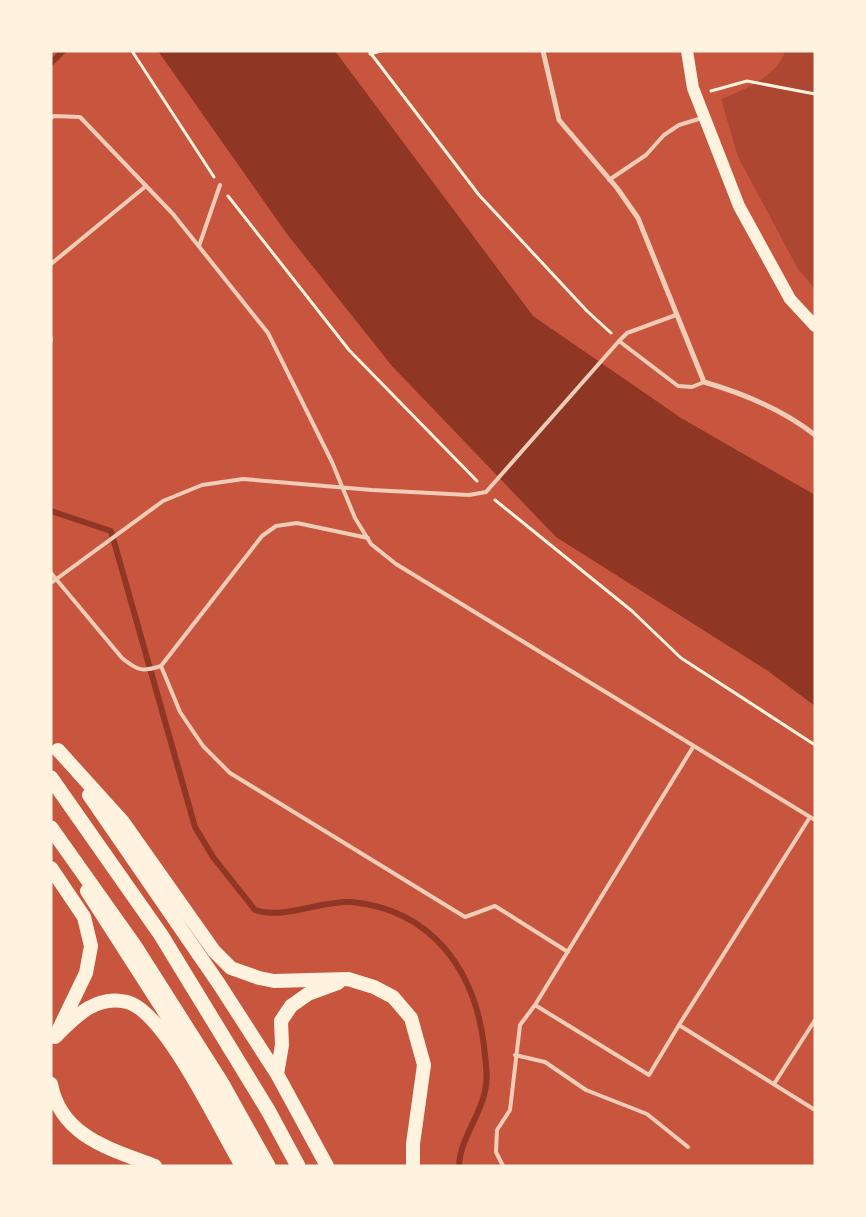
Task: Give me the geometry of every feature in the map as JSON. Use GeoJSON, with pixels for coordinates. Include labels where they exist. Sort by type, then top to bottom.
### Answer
{"type":"FeatureCollection","features":[{"type":"Feature","properties":{"kind":"highway"},"geometry":{"type":"LineString","coordinates":[[55,745],[123,822],[214,951],[231,968],[274,981],[348,979],[374,987],[392,997],[411,1018],[424,1064],[413,1144],[413,1166]]}},
{"type":"Feature","properties":{"kind":"highway"},"geometry":{"type":"LineString","coordinates":[[55,745],[219,984],[277,1074],[327,1166]]}},
{"type":"Feature","properties":{"kind":"highway"},"geometry":{"type":"LineString","coordinates":[[51,778],[161,935],[269,1112],[298,1166]]}},
{"type":"Feature","properties":{"kind":"highway"},"geometry":{"type":"LineString","coordinates":[[51,828],[134,945],[221,1082],[268,1166]]}},
{"type":"Feature","properties":{"kind":"highway"},"geometry":{"type":"LineString","coordinates":[[51,838],[115,932],[198,1064],[254,1166]]}},
{"type":"Feature","properties":{"kind":"highway"},"geometry":{"type":"LineString","coordinates":[[51,868],[84,916],[91,946],[86,973],[53,1041]]}},
{"type":"Feature","properties":{"kind":"highway"},"geometry":{"type":"LineString","coordinates":[[277,1074],[282,1045],[282,1021],[291,1006],[308,994],[348,979]]}},
{"type":"Feature","properties":{"kind":"highway"},"geometry":{"type":"LineString","coordinates":[[53,1041],[81,1011],[96,1004],[111,1000],[128,1002],[142,1011],[158,1025],[181,1059],[242,1166]]}},
{"type":"Feature","properties":{"kind":"highway"},"geometry":{"type":"LineString","coordinates":[[51,1084],[60,1108],[70,1123],[85,1137],[155,1166]]}},
{"type":"Feature","properties":{"kind":"main road"},"geometry":{"type":"LineString","coordinates":[[687,51],[696,96],[739,206],[790,299],[815,326]]}},
{"type":"Feature","properties":{"kind":"street"},"geometry":{"type":"LineString","coordinates":[[543,51],[559,120],[638,218],[704,382],[731,390],[774,410],[799,423],[815,435]]}},
{"type":"Feature","properties":{"kind":"lane"},"geometry":{"type":"LineString","coordinates":[[51,118],[54,116],[80,117],[146,186],[199,246],[268,333],[332,462],[356,518],[371,544],[396,564],[815,820]]}},
{"type":"Feature","properties":{"kind":"lane"},"geometry":{"type":"LineString","coordinates":[[609,180],[646,155],[664,135],[679,125],[704,117]]}},
{"type":"Feature","properties":{"kind":"lane"},"geometry":{"type":"LineString","coordinates":[[199,246],[220,185]]}},
{"type":"Feature","properties":{"kind":"lane"},"geometry":{"type":"LineString","coordinates":[[51,264],[146,186]]}},
{"type":"Feature","properties":{"kind":"lane"},"geometry":{"type":"LineString","coordinates":[[51,583],[163,501],[202,486],[243,479],[372,490],[468,495],[486,492],[619,340],[627,333],[676,315]]}},
{"type":"Feature","properties":{"kind":"lane"},"geometry":{"type":"LineString","coordinates":[[619,340],[678,386],[692,387],[704,382]]}},
{"type":"Feature","properties":{"kind":"lane"},"geometry":{"type":"LineString","coordinates":[[51,573],[122,658],[136,669],[148,670],[161,666],[262,536],[276,526],[297,523],[368,538]]}},
{"type":"Feature","properties":{"kind":"lane"},"geometry":{"type":"LineString","coordinates":[[161,666],[180,712],[203,746],[230,773],[465,917],[495,906],[568,952]]}},
{"type":"Feature","properties":{"kind":"lane"},"geometry":{"type":"LineString","coordinates":[[503,1166],[496,1152],[497,1130],[510,1110],[520,1025],[535,1005],[694,747]]}},
{"type":"Feature","properties":{"kind":"lane"},"geometry":{"type":"LineString","coordinates":[[535,1005],[649,1075],[810,817]]}},
{"type":"Feature","properties":{"kind":"lane"},"geometry":{"type":"LineString","coordinates":[[774,1084],[815,1020]]}},
{"type":"Feature","properties":{"kind":"lane"},"geometry":{"type":"LineString","coordinates":[[679,1025],[815,1110]]}},
{"type":"Feature","properties":{"kind":"lane"},"geometry":{"type":"LineString","coordinates":[[515,1055],[545,1062],[586,1090],[647,1114],[688,1147]]}},
{"type":"Feature","properties":{"kind":"path"},"geometry":{"type":"LineString","coordinates":[[132,51],[220,185],[349,350],[486,492],[632,611],[681,658],[815,745]]}},
{"type":"Feature","properties":{"kind":"path"},"geometry":{"type":"LineString","coordinates":[[370,52],[381,51]]}},
{"type":"Feature","properties":{"kind":"path"},"geometry":{"type":"LineString","coordinates":[[370,52],[479,195],[587,311],[619,340]]}},
{"type":"Feature","properties":{"kind":"path"},"geometry":{"type":"LineString","coordinates":[[696,96],[746,81],[815,94]]}},
{"type":"Feature","properties":{"kind":"shaded area"},"geometry":{"type":"Polygon","coordinates":[[[158,51],[335,51],[533,316],[681,418],[815,495],[815,706],[768,671],[556,537],[392,366],[287,234],[158,51]]]}},
{"type":"Feature","properties":{"kind":"shaded area"},"geometry":{"type":"Polygon","coordinates":[[[785,51],[815,51],[815,289],[798,269],[738,157],[721,99],[749,87],[768,75],[781,60],[785,51]]]}},
{"type":"Feature","properties":{"kind":"waterway"},"geometry":{"type":"LineString","coordinates":[[51,63],[63,51]]}},
{"type":"Feature","properties":{"kind":"waterway"},"geometry":{"type":"LineString","coordinates":[[51,511],[111,531],[195,827],[213,857],[255,910],[278,913],[340,902],[380,907],[405,917],[427,931],[445,949],[459,969],[471,993],[479,1018],[487,1074],[482,1101],[466,1137],[459,1166]]}}]}
